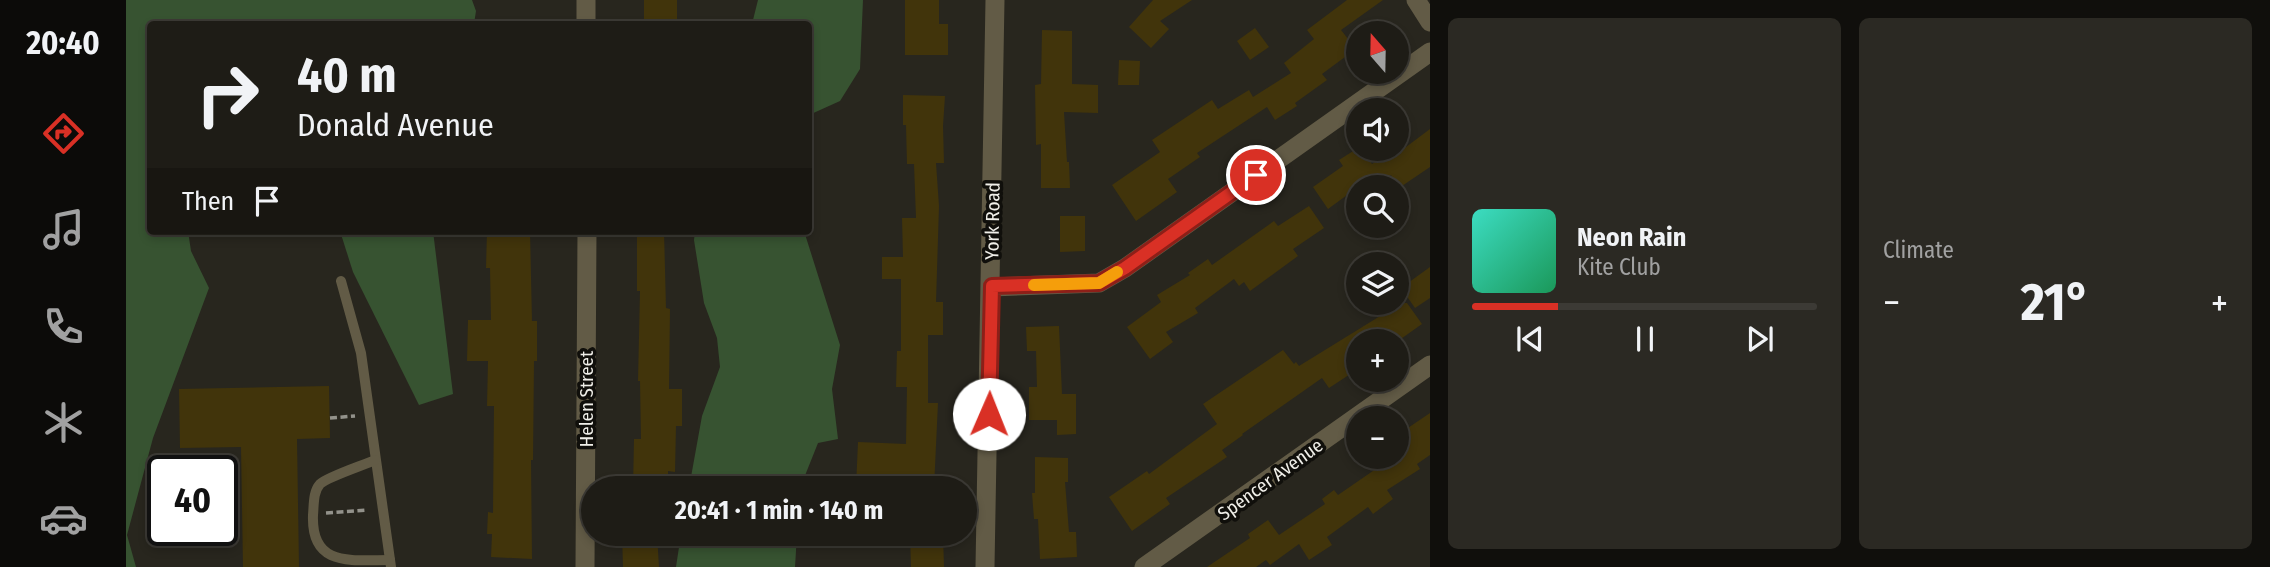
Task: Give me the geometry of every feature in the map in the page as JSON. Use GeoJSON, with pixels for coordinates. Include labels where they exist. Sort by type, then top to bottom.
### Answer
{"type":"FeatureCollection","features":[{"type":"Feature","properties":{"kind":"street"},"geometry":{"type":"LineString","coordinates":[[586,0],[586,21]]}},
{"type":"Feature","properties":{"kind":"street","name":"York Road"},"geometry":{"type":"LineString","coordinates":[[985,567],[995,0]]}},
{"type":"Feature","properties":{"kind":"street"},"geometry":{"type":"LineString","coordinates":[[1416,0],[1430,22]]}},
{"type":"Feature","properties":{"kind":"street"},"geometry":{"type":"LineString","coordinates":[[992,286],[1099,283],[1125,268],[1430,52]]}},
{"type":"Feature","properties":{"kind":"street","name":"Helen Street"},"geometry":{"type":"LineString","coordinates":[[585,567],[587,235]]}},
{"type":"Feature","properties":{"kind":"street","name":"Spencer Avenue"},"geometry":{"type":"LineString","coordinates":[[1144,567],[1430,365]]}},
{"type":"Feature","properties":{"kind":"lane"},"geometry":{"type":"LineString","coordinates":[[341,281],[361,353],[390,563],[338,561],[319,547],[313,532],[314,495],[321,483],[375,460]]}},
{"type":"Feature","properties":{"kind":"path"},"geometry":{"type":"LineString","coordinates":[[330,418],[369,415]]}},
{"type":"Feature","properties":{"kind":"path"},"geometry":{"type":"LineString","coordinates":[[314,513],[382,509]]}},
{"type":"Feature","properties":{"kind":"green space"},"geometry":{"type":"Polygon","coordinates":[[[126,0],[472,0],[476,11],[474,21],[147,21],[147,235],[189,235],[191,251],[209,288],[147,455],[127,535],[136,567],[126,567],[126,0]]]}},
{"type":"Feature","properties":{"kind":"green space"},"geometry":{"type":"Polygon","coordinates":[[[758,0],[863,0],[860,69],[840,101],[812,114],[812,21],[753,21],[758,0]]]}},
{"type":"Feature","properties":{"kind":"green space"},"geometry":{"type":"Polygon","coordinates":[[[341,235],[433,235],[453,394],[419,405],[353,272],[341,235]]]}},
{"type":"Feature","properties":{"kind":"green space"},"geometry":{"type":"Polygon","coordinates":[[[695,235],[805,235],[840,345],[832,389],[838,439],[818,443],[805,476],[691,476],[702,416],[720,367],[717,338],[704,303],[695,235]]]}},
{"type":"Feature","properties":{"kind":"green space"},"geometry":{"type":"Polygon","coordinates":[[[679,546],[796,546],[795,567],[676,567],[679,546]]]}},
{"type":"Feature","properties":{"kind":"building"},"geometry":{"type":"Polygon","coordinates":[[[644,0],[677,0],[677,21],[644,21],[644,0]]]}},
{"type":"Feature","properties":{"kind":"building"},"geometry":{"type":"Polygon","coordinates":[[[905,0],[939,0],[939,24],[948,24],[948,55],[905,55],[905,0]]]}},
{"type":"Feature","properties":{"kind":"building"},"geometry":{"type":"Polygon","coordinates":[[[1153,0],[1192,0],[1160,21],[1169,29],[1151,48],[1129,27],[1153,0]]]}},
{"type":"Feature","properties":{"kind":"building"},"geometry":{"type":"Polygon","coordinates":[[[1347,0],[1383,0],[1354,21],[1346,21],[1346,26],[1341,30],[1346,36],[1346,56],[1322,74],[1327,80],[1295,103],[1297,106],[1275,120],[1267,107],[1197,153],[1200,157],[1168,179],[1177,192],[1136,221],[1112,185],[1160,152],[1152,140],[1212,100],[1218,109],[1249,90],[1253,97],[1291,73],[1284,63],[1314,39],[1307,30],[1347,0]]]}},
{"type":"Feature","properties":{"kind":"building"},"geometry":{"type":"Polygon","coordinates":[[[1255,28],[1269,47],[1250,60],[1237,41],[1255,28]]]}},
{"type":"Feature","properties":{"kind":"building"},"geometry":{"type":"Polygon","coordinates":[[[1042,30],[1072,31],[1072,84],[1098,85],[1098,113],[1064,112],[1070,188],[1041,188],[1041,144],[1036,145],[1035,85],[1041,84],[1042,30]]]}},
{"type":"Feature","properties":{"kind":"building"},"geometry":{"type":"Polygon","coordinates":[[[1119,60],[1140,61],[1139,85],[1118,85],[1119,60]]]}},
{"type":"Feature","properties":{"kind":"building"},"geometry":{"type":"Polygon","coordinates":[[[903,95],[945,96],[944,163],[936,163],[939,206],[936,302],[943,302],[943,335],[928,335],[928,403],[938,403],[935,476],[856,476],[858,442],[906,444],[907,387],[896,387],[897,351],[901,351],[901,279],[882,279],[882,257],[903,257],[902,218],[916,218],[914,164],[907,164],[906,125],[903,125],[903,95]]]}},
{"type":"Feature","properties":{"kind":"building"},"geometry":{"type":"Polygon","coordinates":[[[1430,129],[1430,167],[1409,181],[1409,175],[1346,175],[1346,196],[1328,209],[1313,187],[1343,166],[1339,160],[1346,156],[1346,161],[1370,161],[1372,164],[1376,161],[1409,161],[1409,145],[1430,129]]]}},
{"type":"Feature","properties":{"kind":"building"},"geometry":{"type":"Polygon","coordinates":[[[1309,206],[1324,228],[1293,249],[1298,256],[1250,291],[1244,282],[1239,286],[1234,279],[1195,308],[1198,313],[1166,332],[1173,342],[1150,359],[1127,327],[1161,302],[1157,295],[1190,275],[1188,273],[1208,259],[1212,265],[1274,221],[1278,226],[1309,206]]]}},
{"type":"Feature","properties":{"kind":"building"},"geometry":{"type":"Polygon","coordinates":[[[1060,216],[1085,216],[1085,251],[1060,252],[1060,216]]]}},
{"type":"Feature","properties":{"kind":"building"},"geometry":{"type":"Polygon","coordinates":[[[487,235],[530,235],[532,321],[537,321],[531,460],[532,559],[491,557],[492,534],[487,534],[488,512],[493,513],[494,406],[487,406],[488,361],[467,361],[468,320],[491,320],[490,268],[486,268],[487,235]]]}},
{"type":"Feature","properties":{"kind":"building"},"geometry":{"type":"Polygon","coordinates":[[[637,235],[664,235],[666,308],[670,309],[669,389],[682,389],[682,426],[676,426],[675,472],[668,471],[668,476],[633,476],[634,439],[641,439],[638,381],[640,291],[637,291],[637,235]]]}},
{"type":"Feature","properties":{"kind":"building"},"geometry":{"type":"Polygon","coordinates":[[[1430,267],[1430,298],[1415,308],[1409,299],[1409,282],[1430,267]]]}},
{"type":"Feature","properties":{"kind":"building"},"geometry":{"type":"Polygon","coordinates":[[[1409,306],[1422,324],[1409,333],[1409,329],[1359,329],[1382,315],[1409,315],[1409,306]]]}},
{"type":"Feature","properties":{"kind":"building"},"geometry":{"type":"Polygon","coordinates":[[[1059,326],[1062,394],[1076,394],[1076,434],[1057,435],[1057,420],[1029,420],[1029,387],[1037,387],[1036,351],[1027,351],[1026,327],[1059,326]]]}},
{"type":"Feature","properties":{"kind":"building"},"geometry":{"type":"Polygon","coordinates":[[[1346,337],[1346,377],[1329,388],[1322,378],[1242,434],[1222,450],[1227,457],[1166,498],[1170,504],[1132,531],[1109,497],[1147,471],[1149,474],[1217,424],[1203,404],[1283,350],[1294,364],[1296,362],[1299,366],[1346,337]]]}},
{"type":"Feature","properties":{"kind":"building"},"geometry":{"type":"Polygon","coordinates":[[[329,386],[330,438],[297,439],[299,567],[243,567],[241,447],[180,448],[179,389],[329,386]]]}},
{"type":"Feature","properties":{"kind":"building"},"geometry":{"type":"Polygon","coordinates":[[[1430,413],[1430,455],[1417,464],[1420,469],[1387,490],[1393,499],[1373,514],[1368,507],[1327,537],[1332,545],[1309,560],[1299,544],[1270,565],[1266,560],[1256,567],[1207,567],[1250,538],[1248,534],[1268,520],[1279,535],[1325,504],[1322,499],[1334,490],[1338,495],[1376,469],[1409,469],[1409,427],[1430,413]]]}},
{"type":"Feature","properties":{"kind":"building"},"geometry":{"type":"Polygon","coordinates":[[[1035,457],[1068,458],[1068,482],[1065,482],[1069,532],[1076,532],[1077,557],[1040,559],[1038,519],[1034,519],[1032,493],[1035,493],[1035,457]]]}},
{"type":"Feature","properties":{"kind":"building"},"geometry":{"type":"Polygon","coordinates":[[[622,546],[658,546],[659,567],[623,567],[622,546]]]}},
{"type":"Feature","properties":{"kind":"building"},"geometry":{"type":"Polygon","coordinates":[[[910,546],[943,546],[944,567],[911,567],[910,546]]]}},
{"type":"Feature","properties":{"kind":"slow traffic"},"geometry":{"type":"LineString","coordinates":[[1034,285],[1099,283],[1117,272]]}},
{"type":"Feature","properties":{"kind":"route"},"geometry":{"type":"LineString","coordinates":[[989,414],[992,286],[1099,283],[1125,268],[1256,175]]}}]}
